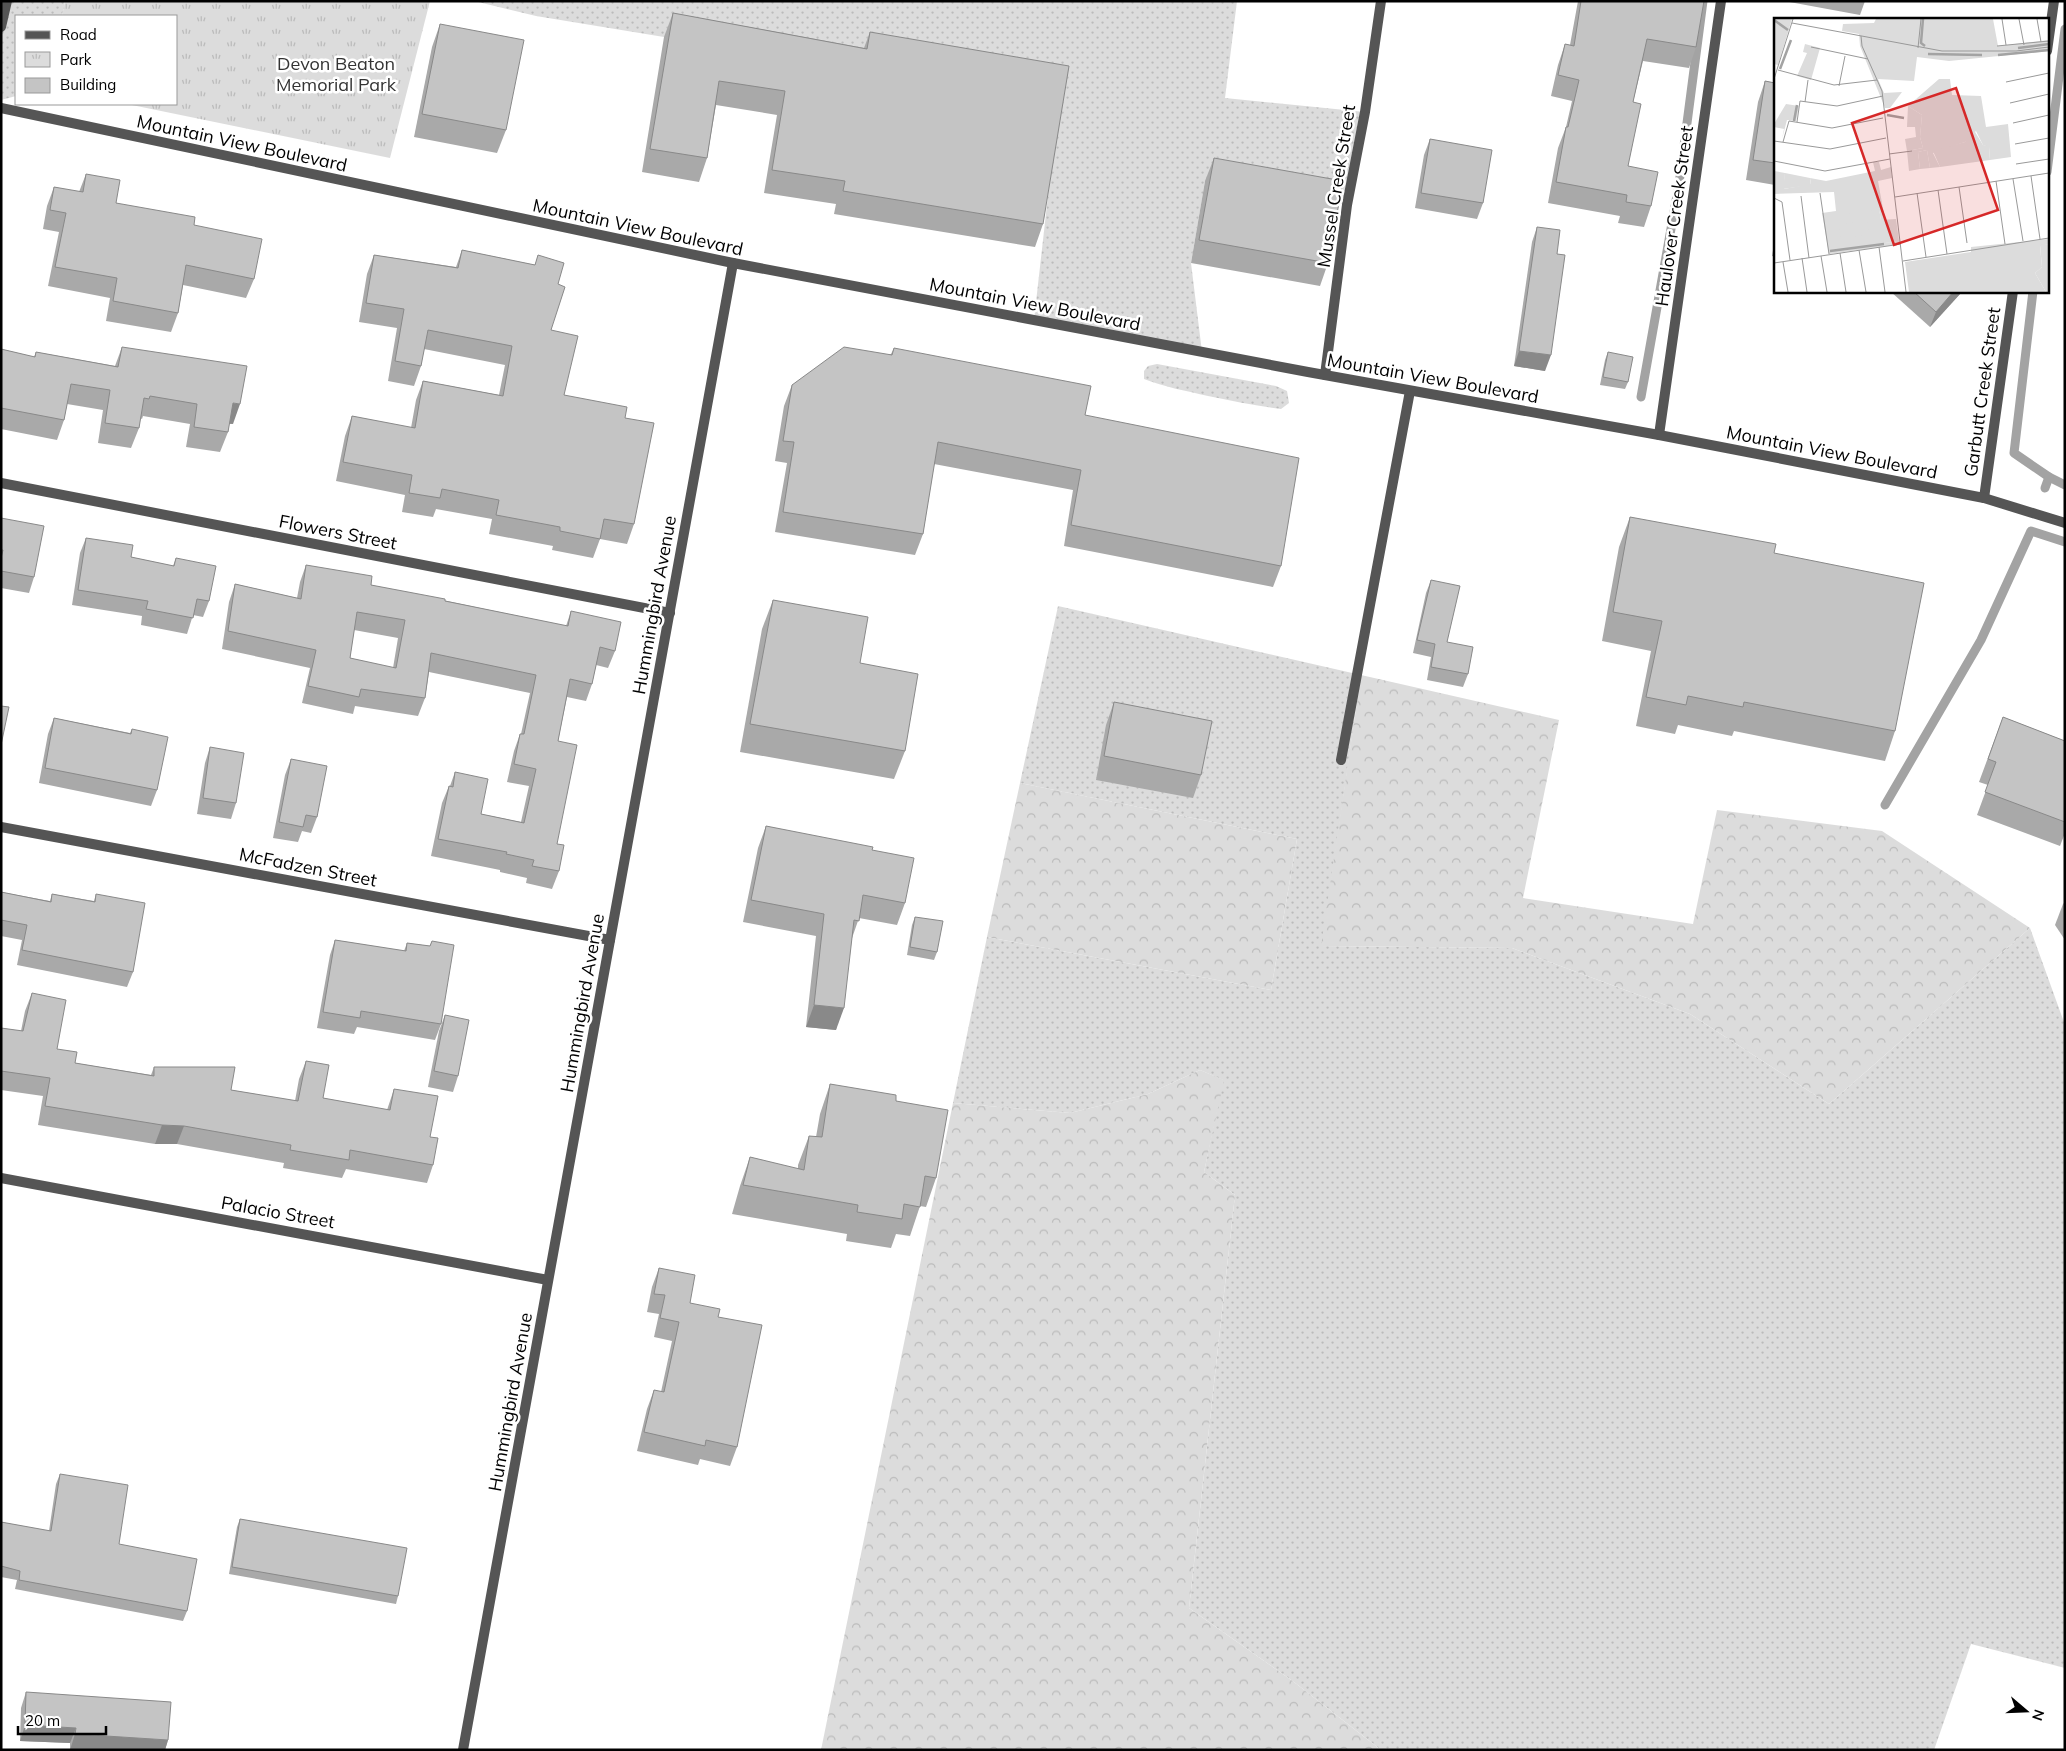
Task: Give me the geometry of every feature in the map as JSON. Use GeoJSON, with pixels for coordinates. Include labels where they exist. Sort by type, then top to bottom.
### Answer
{"type":"FeatureCollection","features":[{"type":"Feature","properties":{"kind":"street"},"geometry":{"type":"LineString","coordinates":[[1,27],[7,1]]}},
{"type":"Feature","properties":{"kind":"street","name":"Mussel Creek Street"},"geometry":{"type":"LineString","coordinates":[[1325,375],[1347,205],[1365,112],[1381,1]]}},
{"type":"Feature","properties":{"kind":"street","name":"Haulover Creek Street"},"geometry":{"type":"LineString","coordinates":[[1659,435],[1721,1]]}},
{"type":"Feature","properties":{"kind":"street"},"geometry":{"type":"LineString","coordinates":[[2048,44],[2054,1]]}},
{"type":"Feature","properties":{"kind":"street","name":"Mountain View Boulevard"},"geometry":{"type":"LineString","coordinates":[[1,108],[733,263],[1410,391],[1659,435],[1984,498],[2065,523]]}},
{"type":"Feature","properties":{"kind":"street","name":"Hummingbird Avenue"},"geometry":{"type":"LineString","coordinates":[[463,1750],[733,263]]}},
{"type":"Feature","properties":{"kind":"street","name":"Garbutt Creek Street"},"geometry":{"type":"LineString","coordinates":[[1984,498],[2013,292]]}},
{"type":"Feature","properties":{"kind":"street"},"geometry":{"type":"LineString","coordinates":[[1341,760],[1410,391]]}},
{"type":"Feature","properties":{"kind":"street","name":"Flowers Street"},"geometry":{"type":"LineString","coordinates":[[1,483],[670,612]]}},
{"type":"Feature","properties":{"kind":"street","name":"McFadzen Street"},"geometry":{"type":"LineString","coordinates":[[1,827],[610,940]]}},
{"type":"Feature","properties":{"kind":"street","name":"Palacio Street"},"geometry":{"type":"LineString","coordinates":[[1,1178],[548,1280]]}},
{"type":"Feature","properties":{"kind":"green space"},"geometry":{"type":"Polygon","coordinates":[[[7,1],[65,1],[62,15],[15,15],[15,96],[1,100],[1,27],[7,1]]]}},
{"type":"Feature","properties":{"kind":"green space","name":"Devon Beaton Memorial Park"},"geometry":{"type":"Polygon","coordinates":[[[65,1],[430,1],[390,158],[132,105],[178,105],[178,15],[62,15],[65,1]]]}},
{"type":"Feature","properties":{"kind":"green space"},"geometry":{"type":"Polygon","coordinates":[[[474,1],[1237,1],[1225,98],[1365,112],[1347,205],[1205,181],[1191,263],[1202,352],[1034,320],[1060,89],[664,37],[536,16],[474,1]]]}},
{"type":"Feature","properties":{"kind":"green space"},"geometry":{"type":"Polygon","coordinates":[[[1157,364],[1276,386],[1287,391],[1289,403],[1281,409],[1184,391],[1144,379],[1144,371],[1148,366],[1157,364]]]}},
{"type":"Feature","properties":{"kind":"green space"},"geometry":{"type":"Polygon","coordinates":[[[1058,606],[1361,675],[1322,946],[1512,948],[1690,1014],[1829,1104],[2030,928],[2065,1025],[2065,1668],[1971,1644],[1934,1750],[1381,1750],[1294,1682],[1189,1608],[1235,1195],[1204,1172],[1223,1080],[1200,1070],[1148,1094],[1070,1113],[953,1103],[987,937],[1271,990],[1297,839],[1020,783],[1058,606]]]}},
{"type":"Feature","properties":{"kind":"green space"},"geometry":{"type":"Polygon","coordinates":[[[1361,675],[1559,720],[1523,898],[1693,924],[1717,810],[1882,831],[2030,928],[1829,1104],[1690,1014],[1512,948],[1321,946],[1361,675]]]}},
{"type":"Feature","properties":{"kind":"green space"},"geometry":{"type":"Polygon","coordinates":[[[1020,783],[1297,839],[1271,990],[987,937],[1020,783]]]}},
{"type":"Feature","properties":{"kind":"green space"},"geometry":{"type":"Polygon","coordinates":[[[1200,1070],[1224,1080],[1204,1172],[1235,1195],[1189,1608],[1294,1682],[1381,1750],[821,1750],[953,1103],[1070,1113],[1148,1094],[1200,1070]]]}},
{"type":"Feature","properties":{"kind":"building"},"geometry":{"type":"Polygon","coordinates":[[[1581,1],[1704,1],[1696,47],[1647,39],[1633,102],[1641,104],[1628,166],[1658,172],[1651,206],[1626,202],[1627,195],[1556,182],[1566,127],[1568,127],[1579,80],[1558,75],[1565,44],[1574,46],[1581,1]]]}},
{"type":"Feature","properties":{"kind":"building"},"geometry":{"type":"Polygon","coordinates":[[[673,13],[867,49],[870,32],[1069,66],[1043,224],[843,191],[845,181],[772,170],[785,91],[719,81],[707,158],[650,149],[673,13]]]}},
{"type":"Feature","properties":{"kind":"building"},"geometry":{"type":"Polygon","coordinates":[[[440,24],[524,40],[506,130],[422,114],[440,24]]]}},
{"type":"Feature","properties":{"kind":"building"},"geometry":{"type":"Polygon","coordinates":[[[1765,81],[1774,83],[1774,163],[1753,160],[1765,81]]]}},
{"type":"Feature","properties":{"kind":"building"},"geometry":{"type":"Polygon","coordinates":[[[1430,139],[1492,150],[1483,203],[1421,193],[1430,139]]]}},
{"type":"Feature","properties":{"kind":"building"},"geometry":{"type":"Polygon","coordinates":[[[1214,158],[1343,181],[1328,263],[1199,240],[1214,158]]]}},
{"type":"Feature","properties":{"kind":"building"},"geometry":{"type":"Polygon","coordinates":[[[86,174],[120,180],[116,203],[195,217],[194,225],[262,239],[254,279],[186,265],[178,313],[113,301],[117,278],[55,267],[66,213],[50,210],[54,187],[83,192],[86,174]]]}},
{"type":"Feature","properties":{"kind":"building"},"geometry":{"type":"Polygon","coordinates":[[[1537,227],[1560,230],[1557,254],[1565,255],[1551,355],[1519,351],[1537,227]]]}},
{"type":"Feature","properties":{"kind":"building"},"geometry":{"type":"Polygon","coordinates":[[[462,250],[535,265],[538,255],[564,263],[558,284],[565,287],[551,330],[578,336],[564,395],[627,407],[625,418],[654,423],[634,524],[604,519],[600,539],[560,531],[560,527],[496,515],[499,500],[442,489],[440,498],[409,493],[412,475],[343,462],[352,416],[415,428],[423,381],[503,396],[512,346],[428,330],[421,366],[395,361],[404,309],[366,303],[374,255],[458,268],[462,250]]]}},
{"type":"Feature","properties":{"kind":"building"},"geometry":{"type":"Polygon","coordinates":[[[1914,292],[1953,292],[1936,312],[1914,292]]]}},
{"type":"Feature","properties":{"kind":"building"},"geometry":{"type":"Polygon","coordinates":[[[122,347],[247,366],[240,404],[233,403],[228,432],[194,427],[197,404],[150,396],[149,399],[144,398],[139,428],[105,423],[110,390],[71,384],[64,420],[1,408],[1,349],[35,357],[36,352],[118,367],[122,347]]]}},
{"type":"Feature","properties":{"kind":"building"},"geometry":{"type":"Polygon","coordinates":[[[844,347],[892,355],[894,348],[1091,386],[1085,415],[1299,458],[1281,566],[1071,525],[1081,470],[938,442],[923,534],[783,512],[794,442],[783,441],[792,385],[844,347]]]}},
{"type":"Feature","properties":{"kind":"building"},"geometry":{"type":"Polygon","coordinates":[[[1608,352],[1633,357],[1628,382],[1603,377],[1608,352]]]}},
{"type":"Feature","properties":{"kind":"building"},"geometry":{"type":"Polygon","coordinates":[[[1630,517],[1776,544],[1774,553],[1924,583],[1895,731],[1744,702],[1743,707],[1688,696],[1686,705],[1646,697],[1662,621],[1613,612],[1630,517]]]}},
{"type":"Feature","properties":{"kind":"building"},"geometry":{"type":"Polygon","coordinates":[[[1,518],[44,526],[34,577],[1,571],[3,550],[1,550],[1,518]]]}},
{"type":"Feature","properties":{"kind":"building"},"geometry":{"type":"Polygon","coordinates":[[[86,538],[133,545],[131,557],[174,566],[176,558],[216,566],[209,601],[197,599],[193,618],[146,609],[148,601],[78,590],[86,538]]]}},
{"type":"Feature","properties":{"kind":"building"},"geometry":{"type":"Polygon","coordinates":[[[306,565],[372,576],[371,585],[568,626],[571,611],[621,622],[615,651],[600,647],[592,684],[570,679],[558,741],[577,745],[557,844],[564,845],[559,871],[532,866],[534,860],[506,854],[507,852],[438,839],[449,786],[453,787],[455,772],[488,779],[481,814],[524,823],[536,769],[514,764],[520,734],[524,734],[536,675],[431,653],[425,698],[361,689],[359,697],[308,686],[316,650],[228,631],[235,584],[301,599],[306,565]],[[357,612],[350,658],[396,668],[405,620],[357,612]]]}},
{"type":"Feature","properties":{"kind":"building"},"geometry":{"type":"Polygon","coordinates":[[[1431,580],[1460,586],[1447,642],[1473,647],[1468,674],[1431,667],[1435,644],[1417,640],[1431,580]]]}},
{"type":"Feature","properties":{"kind":"building"},"geometry":{"type":"Polygon","coordinates":[[[773,600],[868,617],[860,663],[918,674],[905,751],[750,724],[773,600]]]}},
{"type":"Feature","properties":{"kind":"building"},"geometry":{"type":"Polygon","coordinates":[[[1114,702],[1212,721],[1201,775],[1104,756],[1114,702]]]}},
{"type":"Feature","properties":{"kind":"building"},"geometry":{"type":"Polygon","coordinates":[[[1,706],[9,707],[1,745],[1,706]]]}},
{"type":"Feature","properties":{"kind":"building"},"geometry":{"type":"Polygon","coordinates":[[[2003,717],[2065,741],[2065,822],[1985,792],[1996,762],[1988,759],[2003,717]]]}},
{"type":"Feature","properties":{"kind":"building"},"geometry":{"type":"Polygon","coordinates":[[[54,718],[131,734],[132,729],[168,737],[157,790],[45,768],[54,718]]]}},
{"type":"Feature","properties":{"kind":"building"},"geometry":{"type":"Polygon","coordinates":[[[210,747],[244,753],[236,803],[203,798],[210,747]]]}},
{"type":"Feature","properties":{"kind":"building"},"geometry":{"type":"Polygon","coordinates":[[[291,759],[327,766],[317,817],[306,815],[303,827],[279,822],[291,759]]]}},
{"type":"Feature","properties":{"kind":"building"},"geometry":{"type":"Polygon","coordinates":[[[766,826],[873,847],[872,850],[914,858],[905,903],[863,895],[859,921],[854,920],[844,1008],[814,1005],[824,914],[751,900],[766,826]]]}},
{"type":"Feature","properties":{"kind":"building"},"geometry":{"type":"Polygon","coordinates":[[[1,892],[51,902],[52,894],[95,902],[96,894],[145,903],[133,972],[22,950],[27,925],[1,920],[1,892]]]}},
{"type":"Feature","properties":{"kind":"building"},"geometry":{"type":"Polygon","coordinates":[[[915,917],[943,921],[937,952],[910,947],[915,917]]]}},
{"type":"Feature","properties":{"kind":"building"},"geometry":{"type":"Polygon","coordinates":[[[335,940],[406,951],[407,943],[430,946],[432,941],[454,945],[441,1024],[361,1011],[360,1018],[323,1012],[335,940]]]}},
{"type":"Feature","properties":{"kind":"building"},"geometry":{"type":"Polygon","coordinates":[[[32,993],[66,1000],[57,1049],[77,1052],[75,1063],[154,1076],[154,1067],[235,1067],[231,1090],[298,1101],[306,1061],[329,1065],[323,1098],[390,1110],[394,1089],[438,1096],[430,1137],[438,1138],[433,1165],[350,1150],[349,1160],[290,1150],[291,1145],[184,1126],[162,1125],[45,1106],[50,1078],[1,1071],[1,1028],[23,1031],[32,993]]]}},
{"type":"Feature","properties":{"kind":"building"},"geometry":{"type":"Polygon","coordinates":[[[445,1015],[469,1020],[458,1076],[434,1071],[445,1015]]]}},
{"type":"Feature","properties":{"kind":"building"},"geometry":{"type":"Polygon","coordinates":[[[830,1084],[896,1095],[896,1101],[948,1110],[936,1178],[925,1176],[920,1207],[904,1204],[902,1219],[857,1212],[858,1205],[743,1185],[750,1157],[804,1170],[809,1136],[822,1137],[830,1084]]]}},
{"type":"Feature","properties":{"kind":"building"},"geometry":{"type":"Polygon","coordinates":[[[659,1268],[695,1275],[690,1303],[720,1309],[718,1317],[762,1325],[737,1447],[706,1440],[705,1446],[644,1432],[654,1390],[664,1392],[679,1322],[660,1318],[665,1295],[654,1294],[659,1268]]]}},
{"type":"Feature","properties":{"kind":"building"},"geometry":{"type":"Polygon","coordinates":[[[60,1474],[128,1485],[119,1544],[197,1559],[187,1611],[19,1580],[20,1571],[1,1566],[1,1522],[51,1531],[60,1474]]]}},
{"type":"Feature","properties":{"kind":"building"},"geometry":{"type":"Polygon","coordinates":[[[240,1519],[407,1548],[398,1596],[232,1567],[240,1519]]]}},
{"type":"Feature","properties":{"kind":"building"},"geometry":{"type":"Polygon","coordinates":[[[26,1692],[171,1702],[168,1740],[75,1734],[76,1728],[25,1725],[26,1692]]]}},
{"type":"Feature","properties":{"kind":"waterway"},"geometry":{"type":"LineString","coordinates":[[1641,397],[1679,184],[1703,1]]}},
{"type":"Feature","properties":{"kind":"waterway"},"geometry":{"type":"LineString","coordinates":[[2048,164],[2065,29]]}},
{"type":"Feature","properties":{"kind":"waterway"},"geometry":{"type":"LineString","coordinates":[[2033,292],[2014,453],[2049,477],[2065,485]]}},
{"type":"Feature","properties":{"kind":"waterway"},"geometry":{"type":"LineString","coordinates":[[2045,488],[2049,477]]}},
{"type":"Feature","properties":{"kind":"waterway"},"geometry":{"type":"LineString","coordinates":[[1885,805],[1981,640],[2031,531],[2065,542]]}}]}
